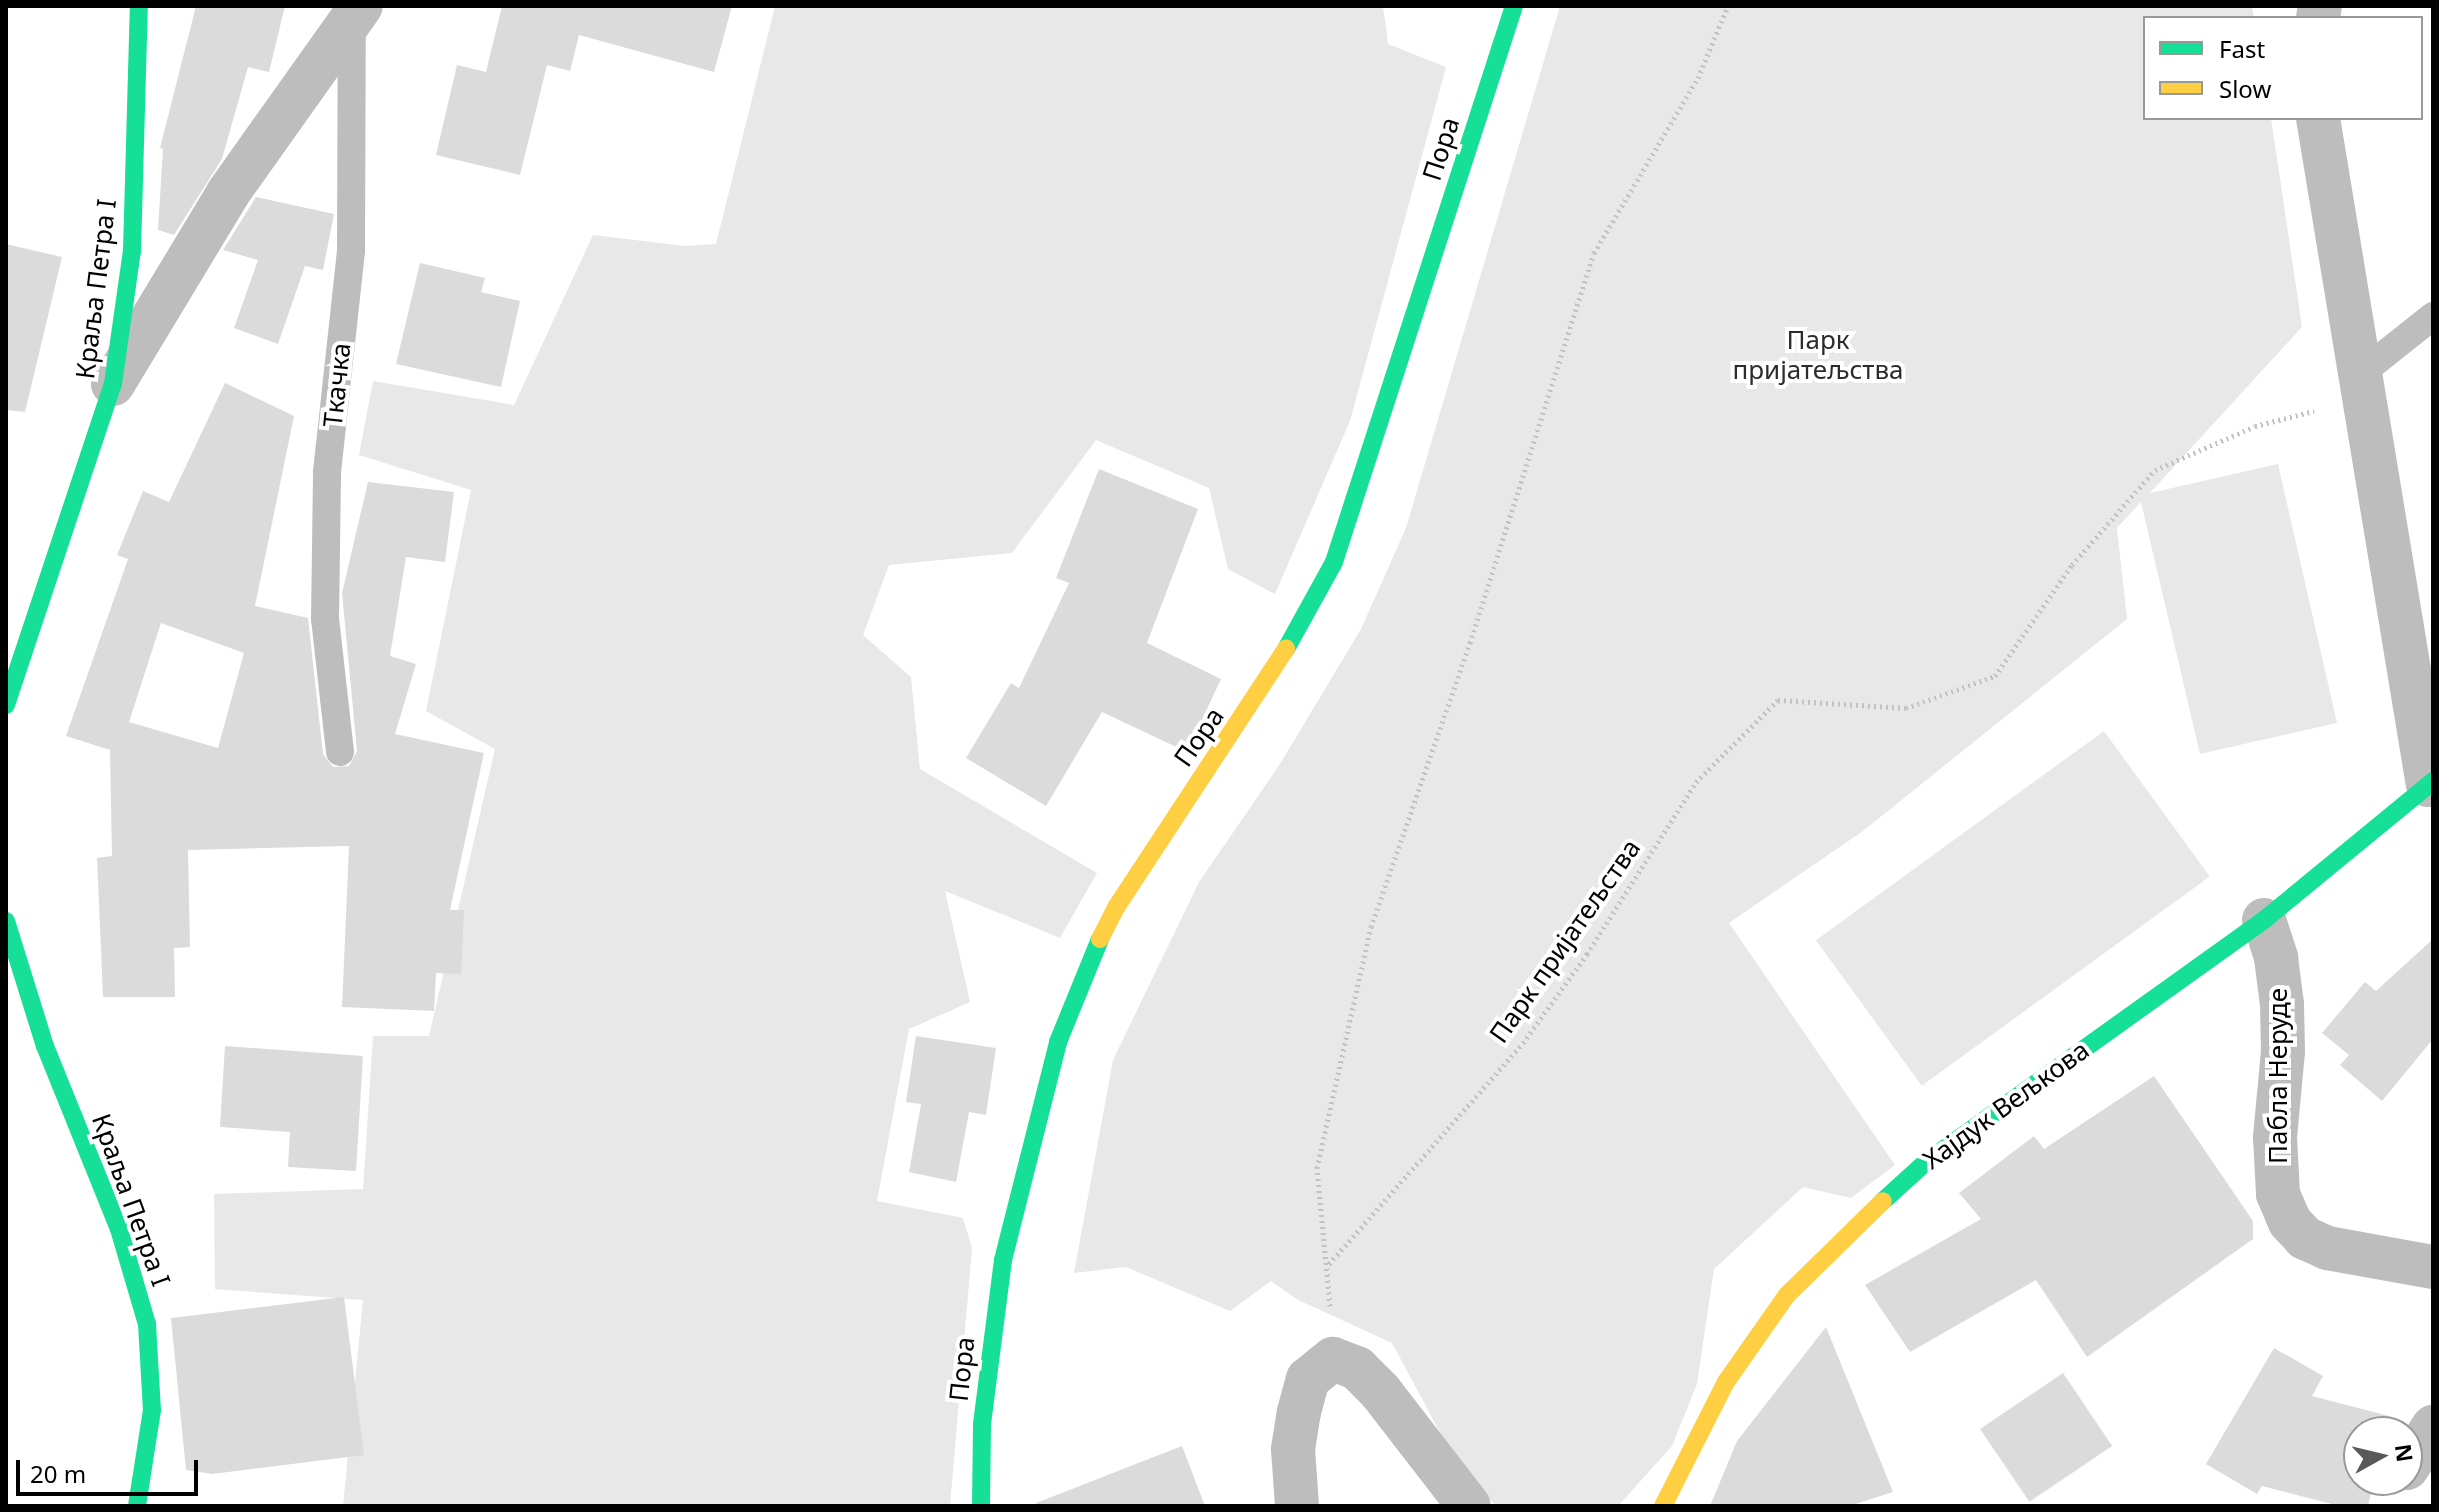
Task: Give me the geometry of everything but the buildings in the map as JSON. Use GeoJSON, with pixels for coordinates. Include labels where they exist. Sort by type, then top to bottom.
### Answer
{"type":"FeatureCollection","features":[{"type":"Feature","properties":{"kind":"street","name":"Краља Петра I"},"geometry":{"type":"LineString","coordinates":[[6,705],[113,384],[132,251],[139,6]]}},
{"type":"Feature","properties":{"kind":"street","name":"Пора"},"geometry":{"type":"LineString","coordinates":[[981,1506],[982,1424],[1003,1260],[1058,1042],[1087,965],[1117,906],[1270,678],[1334,562],[1514,6]]}},
{"type":"Feature","properties":{"kind":"street","name":"Ткачка"},"geometry":{"type":"LineString","coordinates":[[113,384],[228,193],[357,12]]}},
{"type":"Feature","properties":{"kind":"street"},"geometry":{"type":"LineString","coordinates":[[2318,120],[2430,783]]}},
{"type":"Feature","properties":{"kind":"street","name":"Хајдук Вељкова"},"geometry":{"type":"LineString","coordinates":[[1663,1506],[1726,1382],[1787,1295],[1842,1237],[1926,1162],[2264,920],[2430,783]]}},
{"type":"Feature","properties":{"kind":"street","name":"Пабла Неруде"},"geometry":{"type":"LineString","coordinates":[[2264,920],[2276,958],[2282,1004],[2283,1051],[2275,1137],[2278,1194],[2290,1222],[2305,1238],[2327,1248],[2433,1267]]}},
{"type":"Feature","properties":{"kind":"street","name":"Краља Петра I"},"geometry":{"type":"LineString","coordinates":[[6,921],[45,1046],[119,1229],[147,1324],[152,1410],[137,1506]]}},
{"type":"Feature","properties":{"kind":"street"},"geometry":{"type":"LineString","coordinates":[[1297,1506],[1293,1449],[1299,1412],[1308,1379],[1333,1359],[1357,1368],[1380,1391],[1469,1506]]}},
{"type":"Feature","properties":{"kind":"lane","name":"Ткачка"},"geometry":{"type":"LineString","coordinates":[[340,752],[325,619],[327,472],[351,250],[357,12]]}},
{"type":"Feature","properties":{"kind":"lane"},"geometry":{"type":"LineString","coordinates":[[2361,386],[2433,316]]}},
{"type":"Feature","properties":{"kind":"path"},"geometry":{"type":"LineString","coordinates":[[1333,1359],[1328,1265],[1317,1168],[1371,927],[1470,643],[1594,253],[1698,78],[1728,6]]}},
{"type":"Feature","properties":{"kind":"path","name":"Парк пријатељства"},"geometry":{"type":"LineString","coordinates":[[1328,1265],[1523,1043],[1587,954],[1696,782],[1778,700],[1906,708],[1995,676],[2072,565],[2155,470],[2255,426],[2361,386]]}},
{"type":"Feature","properties":{"kind":"green space"},"geometry":{"type":"Polygon","coordinates":[[[775,6],[1383,6],[1388,44],[1446,67],[1350,421],[1275,594],[1228,569],[1209,488],[1096,440],[1012,553],[889,565],[863,635],[911,677],[920,769],[1097,873],[1060,938],[945,891],[970,1002],[909,1029],[877,1201],[963,1218],[972,1248],[950,1506],[343,1506],[363,1300],[215,1289],[214,1194],[363,1189],[373,1036],[429,1036],[495,749],[426,711],[471,490],[359,455],[373,381],[514,405],[593,235],[685,246],[716,244],[775,6]]]}},
{"type":"Feature","properties":{"kind":"green space","name":"Парк пријатељства"},"geometry":{"type":"Polygon","coordinates":[[[1560,6],[2252,6],[2254,16],[2143,16],[2143,120],[2271,120],[2302,327],[2150,493],[2278,464],[2337,723],[2200,754],[2141,502],[2117,528],[2127,619],[1863,831],[1729,923],[1895,1165],[1851,1198],[1803,1187],[1714,1269],[1697,1384],[1672,1446],[1618,1506],[1496,1506],[1459,1468],[1392,1343],[1298,1300],[1271,1281],[1230,1311],[1126,1267],[1074,1273],[1113,1060],[1199,882],[1280,764],[1361,629],[1406,528],[1560,6]]]}},
{"type":"Feature","properties":{"kind":"green space"},"geometry":{"type":"Polygon","coordinates":[[[2104,731],[2210,877],[1922,1086],[1816,940],[2104,731]]]}},
{"type":"Feature","properties":{"kind":"traffic: fast"},"geometry":{"type":"LineString","coordinates":[[6,705],[113,384],[132,251],[139,6]]}},
{"type":"Feature","properties":{"kind":"traffic: fast"},"geometry":{"type":"LineString","coordinates":[[1286,649],[1334,562],[1514,6]]}},
{"type":"Feature","properties":{"kind":"traffic: fast"},"geometry":{"type":"LineString","coordinates":[[1883,1201],[1926,1162],[2264,920],[2433,781]]}},
{"type":"Feature","properties":{"kind":"traffic: fast"},"geometry":{"type":"LineString","coordinates":[[6,921],[45,1046],[119,1229],[147,1324],[152,1410],[137,1506]]}},
{"type":"Feature","properties":{"kind":"traffic: fast"},"geometry":{"type":"LineString","coordinates":[[981,1506],[982,1424],[1003,1260],[1058,1042],[1100,939]]}},
{"type":"Feature","properties":{"kind":"traffic: slow"},"geometry":{"type":"LineString","coordinates":[[1100,939],[1117,906],[1286,649]]}},
{"type":"Feature","properties":{"kind":"traffic: slow"},"geometry":{"type":"LineString","coordinates":[[1663,1506],[1726,1382],[1787,1295],[1883,1201]]}}]}
